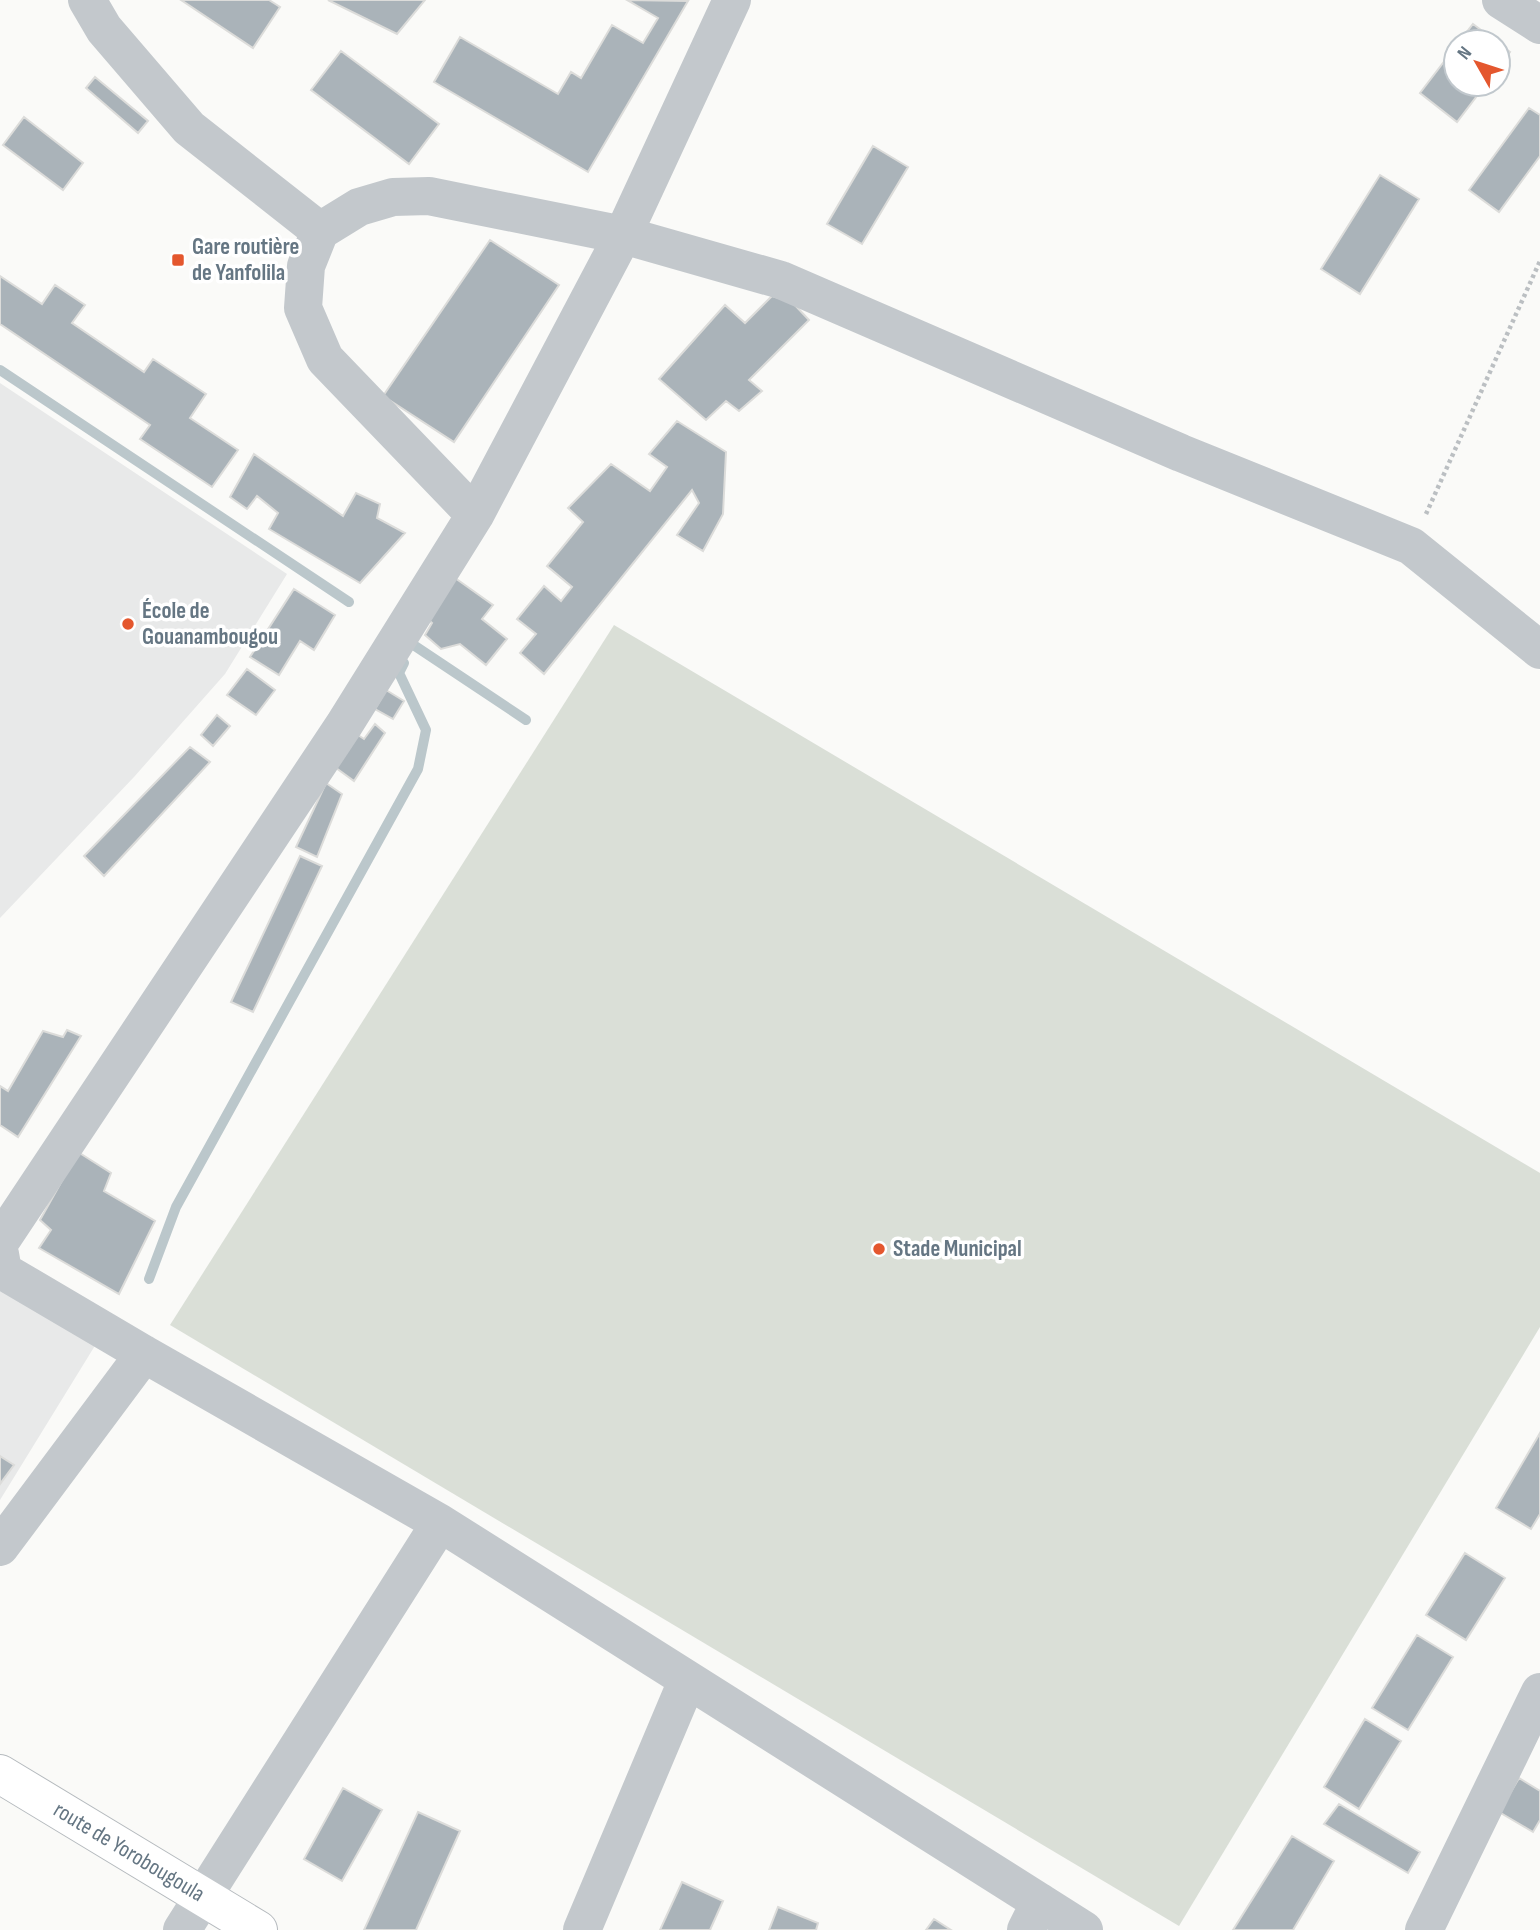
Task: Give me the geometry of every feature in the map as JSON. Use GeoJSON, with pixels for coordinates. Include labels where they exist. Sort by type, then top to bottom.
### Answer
{"type":"FeatureCollection","features":[{"type":"Feature","properties":{"kind":"main road","name":"route de Yorobougoula"},"geometry":{"type":"LineString","coordinates":[[0,1774],[258,1930]]}},
{"type":"Feature","properties":{"kind":"street"},"geometry":{"type":"LineString","coordinates":[[87,0],[104,29],[189,128],[320,231]]}},
{"type":"Feature","properties":{"kind":"street"},"geometry":{"type":"LineString","coordinates":[[1501,0],[1540,25]]}},
{"type":"Feature","properties":{"kind":"street"},"geometry":{"type":"LineString","coordinates":[[0,1242],[344,725],[475,515],[623,235],[723,3]]}},
{"type":"Feature","properties":{"kind":"street"},"geometry":{"type":"LineString","coordinates":[[475,515],[324,359],[303,308],[306,266],[320,231],[359,207],[393,197],[429,196],[623,235],[781,280],[1181,453],[1411,546],[1540,650]]}},
{"type":"Feature","properties":{"kind":"street"},"geometry":{"type":"LineString","coordinates":[[0,1254],[3,1271],[440,1523],[687,1681],[1033,1916],[1084,1930]]}},
{"type":"Feature","properties":{"kind":"street"},"geometry":{"type":"LineString","coordinates":[[0,1547],[144,1354]]}},
{"type":"Feature","properties":{"kind":"street"},"geometry":{"type":"LineString","coordinates":[[182,1930],[440,1523]]}},
{"type":"Feature","properties":{"kind":"street"},"geometry":{"type":"LineString","coordinates":[[582,1930],[687,1681]]}},
{"type":"Feature","properties":{"kind":"street"},"geometry":{"type":"LineString","coordinates":[[1424,1930],[1540,1692]]}},
{"type":"Feature","properties":{"kind":"path"},"geometry":{"type":"LineString","coordinates":[[1411,546],[1540,261]]}},
{"type":"Feature","properties":{"kind":"shaded area","name":"École de Gouanambougou"},"geometry":{"type":"Polygon","coordinates":[[[0,383],[287,574],[225,674],[134,777],[0,918],[0,383]]]}},
{"type":"Feature","properties":{"kind":"shaded area","name":"Stade Municipal"},"geometry":{"type":"Polygon","coordinates":[[[614,625],[1540,1173],[1540,1327],[1179,1926],[170,1325],[614,625]]]}},
{"type":"Feature","properties":{"kind":"shaded area"},"geometry":{"type":"Polygon","coordinates":[[[0,1266],[104,1331],[0,1500],[0,1266]]]}},
{"type":"Feature","properties":{"kind":"building"},"geometry":{"type":"Polygon","coordinates":[[[181,0],[269,0],[280,7],[253,48],[181,0]]]}},
{"type":"Feature","properties":{"kind":"building"},"geometry":{"type":"Polygon","coordinates":[[[328,0],[425,0],[397,34],[328,0]]]}},
{"type":"Feature","properties":{"kind":"building"},"geometry":{"type":"Polygon","coordinates":[[[627,0],[688,1],[588,172],[434,82],[460,37],[558,94],[571,72],[581,78],[612,25],[643,43],[658,18],[627,0]]]}},
{"type":"Feature","properties":{"kind":"building"},"geometry":{"type":"Polygon","coordinates":[[[341,51],[439,124],[409,164],[311,90],[341,51]]]}},
{"type":"Feature","properties":{"kind":"building"},"geometry":{"type":"Polygon","coordinates":[[[1442,64],[1442,98],[1475,98],[1457,122],[1420,93],[1442,64]]]}},
{"type":"Feature","properties":{"kind":"building"},"geometry":{"type":"Polygon","coordinates":[[[95,77],[148,121],[138,133],[86,88],[95,77]]]}},
{"type":"Feature","properties":{"kind":"building"},"geometry":{"type":"Polygon","coordinates":[[[1529,108],[1540,115],[1540,156],[1499,212],[1469,190],[1529,108]]]}},
{"type":"Feature","properties":{"kind":"building"},"geometry":{"type":"Polygon","coordinates":[[[24,117],[83,163],[63,190],[3,145],[24,117]]]}},
{"type":"Feature","properties":{"kind":"building"},"geometry":{"type":"Polygon","coordinates":[[[873,146],[908,167],[862,244],[827,224],[873,146]]]}},
{"type":"Feature","properties":{"kind":"building"},"geometry":{"type":"Polygon","coordinates":[[[1380,175],[1419,199],[1360,294],[1321,269],[1380,175]]]}},
{"type":"Feature","properties":{"kind":"building"},"geometry":{"type":"Polygon","coordinates":[[[490,240],[559,285],[454,442],[383,396],[490,240]]]}},
{"type":"Feature","properties":{"kind":"building"},"geometry":{"type":"Polygon","coordinates":[[[0,276],[42,304],[55,285],[85,305],[72,323],[144,372],[153,359],[206,394],[190,418],[238,450],[212,487],[140,439],[150,425],[0,324],[0,276]]]}},
{"type":"Feature","properties":{"kind":"building"},"geometry":{"type":"Polygon","coordinates":[[[772,296],[792,302],[809,320],[749,380],[762,391],[739,411],[726,401],[706,420],[659,379],[725,305],[745,323],[772,296]]]}},
{"type":"Feature","properties":{"kind":"building"},"geometry":{"type":"Polygon","coordinates":[[[677,421],[726,452],[723,514],[703,551],[677,535],[699,503],[692,490],[544,674],[520,653],[536,634],[517,619],[544,586],[561,601],[572,587],[547,566],[583,522],[568,508],[611,464],[650,491],[667,467],[649,454],[677,421]]]}},
{"type":"Feature","properties":{"kind":"building"},"geometry":{"type":"Polygon","coordinates":[[[254,454],[343,516],[356,493],[380,504],[377,518],[405,533],[360,583],[269,529],[278,513],[257,496],[247,509],[230,497],[254,454]]]}},
{"type":"Feature","properties":{"kind":"building"},"geometry":{"type":"Polygon","coordinates":[[[448,573],[493,605],[482,619],[507,639],[486,665],[460,644],[441,649],[425,635],[432,623],[417,610],[448,573]]]}},
{"type":"Feature","properties":{"kind":"building"},"geometry":{"type":"Polygon","coordinates":[[[294,589],[335,615],[314,650],[300,641],[279,675],[250,657],[294,589]]]}},
{"type":"Feature","properties":{"kind":"building"},"geometry":{"type":"Polygon","coordinates":[[[247,669],[275,690],[256,715],[227,695],[247,669]]]}},
{"type":"Feature","properties":{"kind":"building"},"geometry":{"type":"Polygon","coordinates":[[[386,690],[404,701],[393,719],[375,709],[386,690]]]}},
{"type":"Feature","properties":{"kind":"building"},"geometry":{"type":"Polygon","coordinates":[[[217,715],[230,726],[213,746],[201,735],[217,715]]]}},
{"type":"Feature","properties":{"kind":"building"},"geometry":{"type":"Polygon","coordinates":[[[375,724],[385,733],[354,781],[332,765],[355,733],[364,739],[375,724]]]}},
{"type":"Feature","properties":{"kind":"building"},"geometry":{"type":"Polygon","coordinates":[[[190,747],[210,762],[104,876],[84,856],[190,747]]]}},
{"type":"Feature","properties":{"kind":"building"},"geometry":{"type":"Polygon","coordinates":[[[326,783],[342,794],[317,857],[296,847],[326,783]]]}},
{"type":"Feature","properties":{"kind":"building"},"geometry":{"type":"Polygon","coordinates":[[[300,856],[322,866],[253,1012],[231,1002],[300,856]]]}},
{"type":"Feature","properties":{"kind":"building"},"geometry":{"type":"Polygon","coordinates":[[[67,1030],[81,1036],[18,1137],[0,1125],[0,1086],[8,1091],[43,1031],[63,1037],[67,1030]]]}},
{"type":"Feature","properties":{"kind":"building"},"geometry":{"type":"Polygon","coordinates":[[[78,1152],[111,1173],[104,1191],[155,1221],[119,1294],[39,1248],[51,1230],[40,1220],[78,1152]]]}},
{"type":"Feature","properties":{"kind":"building"},"geometry":{"type":"Polygon","coordinates":[[[1540,1433],[1540,1514],[1531,1529],[1496,1508],[1540,1433]]]}},
{"type":"Feature","properties":{"kind":"building"},"geometry":{"type":"Polygon","coordinates":[[[0,1456],[14,1465],[0,1484],[0,1456]]]}},
{"type":"Feature","properties":{"kind":"building"},"geometry":{"type":"Polygon","coordinates":[[[1465,1553],[1505,1578],[1466,1640],[1426,1615],[1465,1553]]]}},
{"type":"Feature","properties":{"kind":"building"},"geometry":{"type":"Polygon","coordinates":[[[1417,1635],[1453,1657],[1408,1730],[1372,1708],[1417,1635]]]}},
{"type":"Feature","properties":{"kind":"building"},"geometry":{"type":"Polygon","coordinates":[[[1365,1719],[1401,1741],[1359,1809],[1324,1787],[1365,1719]]]}},
{"type":"Feature","properties":{"kind":"building"},"geometry":{"type":"Polygon","coordinates":[[[1519,1778],[1540,1791],[1540,1820],[1533,1832],[1499,1812],[1519,1778]]]}},
{"type":"Feature","properties":{"kind":"building"},"geometry":{"type":"Polygon","coordinates":[[[343,1788],[382,1810],[342,1881],[304,1859],[343,1788]]]}},
{"type":"Feature","properties":{"kind":"building"},"geometry":{"type":"Polygon","coordinates":[[[1339,1804],[1420,1852],[1408,1873],[1324,1824],[1339,1804]]]}},
{"type":"Feature","properties":{"kind":"building"},"geometry":{"type":"Polygon","coordinates":[[[418,1812],[460,1831],[416,1930],[364,1930],[418,1812]]]}},
{"type":"Feature","properties":{"kind":"building"},"geometry":{"type":"Polygon","coordinates":[[[1292,1836],[1334,1861],[1293,1930],[1233,1930],[1292,1836]]]}},
{"type":"Feature","properties":{"kind":"building"},"geometry":{"type":"Polygon","coordinates":[[[682,1882],[723,1901],[710,1930],[660,1930],[682,1882]]]}},
{"type":"Feature","properties":{"kind":"building"},"geometry":{"type":"Polygon","coordinates":[[[778,1907],[818,1923],[816,1930],[769,1930],[778,1907]]]}},
{"type":"Feature","properties":{"kind":"building"},"geometry":{"type":"Polygon","coordinates":[[[934,1919],[951,1930],[926,1930],[934,1919]]]}},
{"type":"Feature","properties":{"kind":"waterway"},"geometry":{"type":"LineString","coordinates":[[0,370],[349,602]]}},
{"type":"Feature","properties":{"kind":"waterway"},"geometry":{"type":"LineString","coordinates":[[406,640],[526,720]]}},
{"type":"Feature","properties":{"kind":"waterway"},"geometry":{"type":"LineString","coordinates":[[149,1279],[176,1207],[418,769],[426,730],[399,673],[404,663]]}},
{"type":"Feature","properties":{"kind":"place","name":"Gare routière de Yanfolila"},"geometry":{"type":"Point","coordinates":[178,260]}},
{"type":"Feature","properties":{"kind":"place","name":"École de Gouanambougou"},"geometry":{"type":"Point","coordinates":[128,624]}},
{"type":"Feature","properties":{"kind":"place","name":"Stade Municipal"},"geometry":{"type":"Point","coordinates":[879,1249]}}]}
